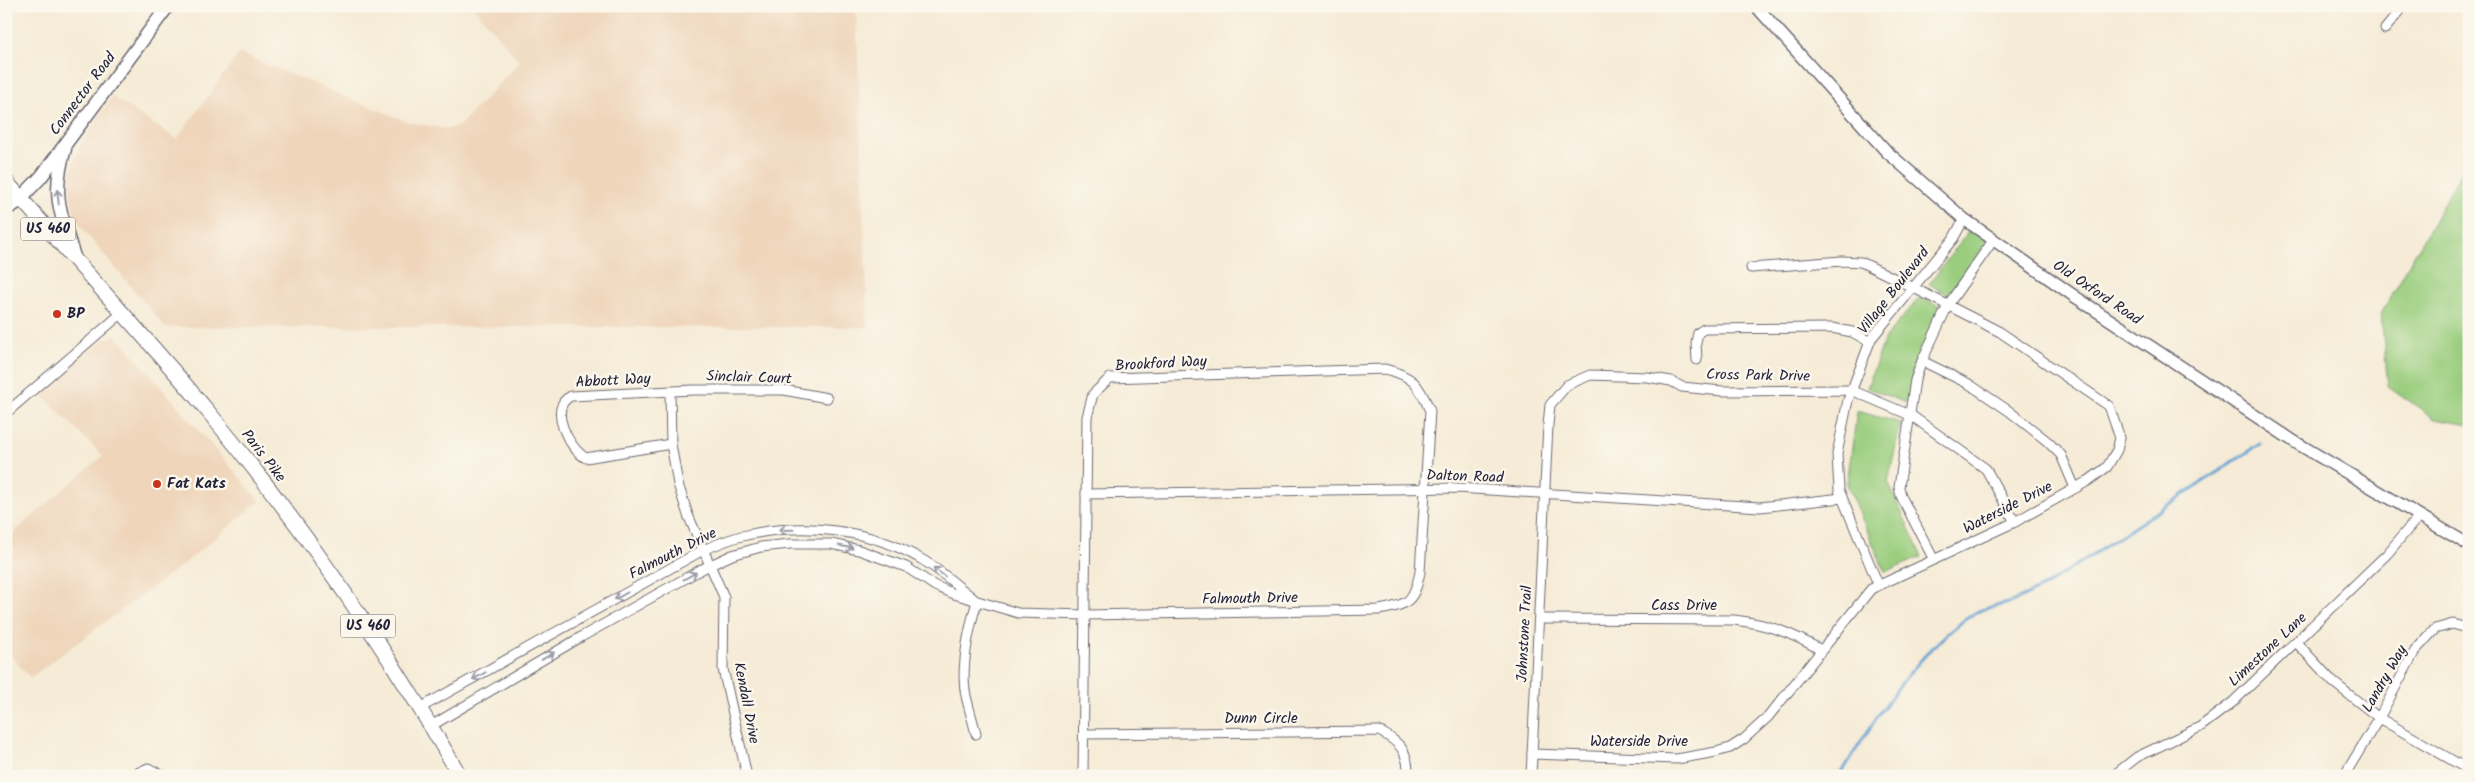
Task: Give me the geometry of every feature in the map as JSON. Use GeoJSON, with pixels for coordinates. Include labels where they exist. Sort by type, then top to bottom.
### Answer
{"type":"FeatureCollection","features":[{"type":"Feature","properties":{"kind":"highway"},"geometry":{"type":"LineString","coordinates":[[6,207],[21,198]]}},
{"type":"Feature","properties":{"kind":"main road","name":"Connector Road"},"geometry":{"type":"LineString","coordinates":[[21,198],[41,177],[168,6]]}},
{"type":"Feature","properties":{"kind":"main road"},"geometry":{"type":"LineString","coordinates":[[68,140],[58,171],[57,200],[75,260]]}},
{"type":"Feature","properties":{"kind":"main road","name":"Paris Pike"},"geometry":{"type":"LineString","coordinates":[[6,182],[212,416],[271,492],[348,597],[420,708],[460,776]]}},
{"type":"Feature","properties":{"kind":"street","name":"Old Oxford Road"},"geometry":{"type":"LineString","coordinates":[[1756,6],[1888,152],[1964,219],[2077,298],[2295,442],[2469,545]]}},
{"type":"Feature","properties":{"kind":"street"},"geometry":{"type":"LineString","coordinates":[[2386,29],[2404,6]]}},
{"type":"Feature","properties":{"kind":"street","name":"Village Boulevard"},"geometry":{"type":"LineString","coordinates":[[1878,584],[1842,498],[1836,474],[1837,454],[1851,390],[1870,342],[1953,239],[1964,219]]}},
{"type":"Feature","properties":{"kind":"street"},"geometry":{"type":"LineString","coordinates":[[1934,560],[1901,496],[1899,487],[1915,380],[1948,305],[1994,239]]}},
{"type":"Feature","properties":{"kind":"street","name":"Waterside Drive"},"geometry":{"type":"LineString","coordinates":[[1532,754],[1677,759],[1700,756],[1730,748],[1744,740],[1768,717],[1863,597],[1878,584],[2015,522],[2107,467],[2117,450],[2120,438],[2109,406],[2000,332],[1914,288],[1861,262],[1842,261],[1751,268]]}},
{"type":"Feature","properties":{"kind":"street"},"geometry":{"type":"LineString","coordinates":[[6,413],[122,313]]}},
{"type":"Feature","properties":{"kind":"street"},"geometry":{"type":"LineString","coordinates":[[1697,360],[1696,343],[1698,333],[1704,330],[1832,328],[1852,332],[1870,342]]}},
{"type":"Feature","properties":{"kind":"street"},"geometry":{"type":"LineString","coordinates":[[1922,361],[1968,384],[2009,411],[2047,441],[2061,455],[2074,488]]}},
{"type":"Feature","properties":{"kind":"street","name":"Brookford Way"},"geometry":{"type":"LineString","coordinates":[[1083,776],[1085,734],[1084,615],[1087,417],[1093,394],[1110,378],[1385,369],[1403,374],[1412,380],[1423,392],[1430,410],[1426,489]]}},
{"type":"Feature","properties":{"kind":"street","name":"Cross Park Drive"},"geometry":{"type":"LineString","coordinates":[[1546,495],[1550,405],[1567,385],[1590,374],[1647,377],[1707,390],[1851,390],[1909,414],[1986,469],[2015,522]]}},
{"type":"Feature","properties":{"kind":"street","name":"Sinclair Court"},"geometry":{"type":"LineString","coordinates":[[670,392],[694,390],[784,390],[828,398]]}},
{"type":"Feature","properties":{"kind":"street","name":"Kendall Drive"},"geometry":{"type":"LineString","coordinates":[[670,392],[671,444],[678,484],[703,550],[724,597],[723,669],[747,776]]}},
{"type":"Feature","properties":{"kind":"street","name":"Abbott Way"},"geometry":{"type":"LineString","coordinates":[[670,392],[571,396],[563,400],[560,411],[563,426],[573,446],[578,453],[586,458],[671,444]]}},
{"type":"Feature","properties":{"kind":"street","name":"Dalton Road"},"geometry":{"type":"LineString","coordinates":[[1086,494],[1457,488],[1760,507],[1842,498]]}},
{"type":"Feature","properties":{"kind":"street","name":"Falmouth Drive"},"geometry":{"type":"LineString","coordinates":[[431,726],[581,637],[711,565],[732,555],[761,547],[790,544],[831,544],[858,550],[906,567],[935,586],[1018,613],[1084,615],[1378,610],[1400,606],[1416,592],[1420,572],[1426,489]]}},
{"type":"Feature","properties":{"kind":"street","name":"Johnstone Trail"},"geometry":{"type":"LineString","coordinates":[[1531,776],[1546,495]]}},
{"type":"Feature","properties":{"kind":"street","name":"Limestone Lane"},"geometry":{"type":"LineString","coordinates":[[2113,776],[2137,757],[2200,727],[2233,702],[2387,554],[2419,516]]}},
{"type":"Feature","properties":{"kind":"street","name":"Falmouth Drive"},"geometry":{"type":"LineString","coordinates":[[420,708],[703,550],[740,536],[773,530],[820,529],[858,534],[888,542],[922,559],[977,601]]}},
{"type":"Feature","properties":{"kind":"street"},"geometry":{"type":"LineString","coordinates":[[976,734],[966,694],[969,634],[977,601]]}},
{"type":"Feature","properties":{"kind":"street","name":"Cass Drive"},"geometry":{"type":"LineString","coordinates":[[1540,620],[1734,620],[1760,623],[1782,630],[1821,650]]}},
{"type":"Feature","properties":{"kind":"street","name":"Landry Way"},"geometry":{"type":"LineString","coordinates":[[2344,776],[2379,718],[2415,651],[2435,629],[2453,624],[2469,629]]}},
{"type":"Feature","properties":{"kind":"street"},"geometry":{"type":"LineString","coordinates":[[2296,642],[2333,682],[2379,718],[2469,770]]}},
{"type":"Feature","properties":{"kind":"street","name":"Dunn Circle"},"geometry":{"type":"LineString","coordinates":[[1085,734],[1379,732],[1401,745],[1409,761],[1408,776]]}},
{"type":"Feature","properties":{"kind":"street"},"geometry":{"type":"LineString","coordinates":[[131,776],[148,768],[164,776]]}},
{"type":"Feature","properties":{"kind":"shaded area"},"geometry":{"type":"Polygon","coordinates":[[[473,6],[856,6],[868,327],[165,327],[85,232],[75,216],[70,194],[71,170],[80,145],[112,97],[177,139],[239,53],[408,122],[447,129],[459,126],[520,62],[473,6]]]}},
{"type":"Feature","properties":{"kind":"shaded area"},"geometry":{"type":"Polygon","coordinates":[[[115,334],[260,501],[190,559],[30,678],[6,650],[6,539],[103,456],[38,391],[81,353],[115,334]]]}},
{"type":"Feature","properties":{"kind":"green space"},"geometry":{"type":"Polygon","coordinates":[[[2469,158],[2469,425],[2435,419],[2388,386],[2381,314],[2469,158]]]}},
{"type":"Feature","properties":{"kind":"green space"},"geometry":{"type":"Polygon","coordinates":[[[1971,228],[1988,240],[1950,295],[1929,284],[1971,228]]]}},
{"type":"Feature","properties":{"kind":"green space"},"geometry":{"type":"Polygon","coordinates":[[[1920,297],[1942,307],[1918,358],[1906,403],[1867,388],[1885,338],[1920,297]]]}},
{"type":"Feature","properties":{"kind":"green space"},"geometry":{"type":"Polygon","coordinates":[[[1857,411],[1901,423],[1888,482],[1922,557],[1885,572],[1847,484],[1857,411]]]}},
{"type":"Feature","properties":{"kind":"waterway"},"geometry":{"type":"LineString","coordinates":[[1840,776],[1867,732],[1899,687],[1916,665],[1954,628],[1979,611],[2015,600],[2045,586],[2260,444]]}},
{"type":"Feature","properties":{"kind":"place","name":"BP"},"geometry":{"type":"Point","coordinates":[57,314]}},
{"type":"Feature","properties":{"kind":"place","name":"Fat Kats"},"geometry":{"type":"Point","coordinates":[157,484]}}]}
